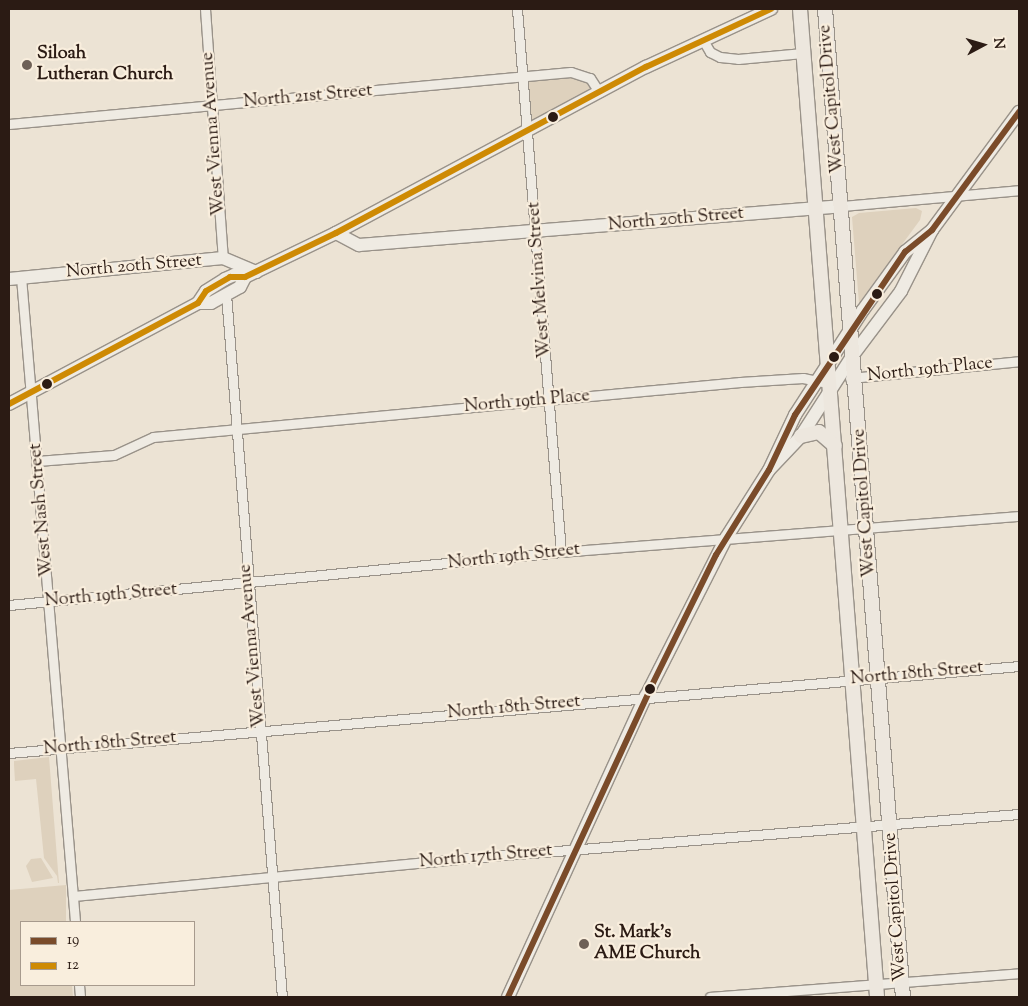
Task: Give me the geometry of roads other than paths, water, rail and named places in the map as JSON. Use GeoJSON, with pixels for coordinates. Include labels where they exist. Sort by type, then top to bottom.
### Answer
{"type":"FeatureCollection","features":[{"type":"Feature","properties":{"kind":"main road"},"geometry":{"type":"LineString","coordinates":[[9,404],[198,303],[211,303],[240,287],[251,275],[336,234],[599,92],[703,40],[772,9]]}},
{"type":"Feature","properties":{"kind":"main road","name":"West Capitol Drive"},"geometry":{"type":"LineString","coordinates":[[800,9],[877,991]]}},
{"type":"Feature","properties":{"kind":"main road","name":"West Capitol Drive"},"geometry":{"type":"LineString","coordinates":[[825,9],[867,528],[902,997]]}},
{"type":"Feature","properties":{"kind":"main road"},"geometry":{"type":"LineString","coordinates":[[828,363],[905,252],[932,230],[1019,112]]}},
{"type":"Feature","properties":{"kind":"main road","name":"North 20th Street"},"geometry":{"type":"LineString","coordinates":[[336,234],[359,245],[841,206]]}},
{"type":"Feature","properties":{"kind":"main road"},"geometry":{"type":"LineString","coordinates":[[508,997],[646,696],[726,538],[769,470],[781,440],[853,355],[912,274],[932,230]]}},
{"type":"Feature","properties":{"kind":"main road","name":"North 20th Street"},"geometry":{"type":"LineString","coordinates":[[15,278],[223,258],[251,275]]}},
{"type":"Feature","properties":{"kind":"main road"},"geometry":{"type":"LineString","coordinates":[[198,303],[206,291],[225,279],[234,275],[251,275]]}},
{"type":"Feature","properties":{"kind":"main road"},"geometry":{"type":"LineString","coordinates":[[769,470],[801,436],[828,383]]}},
{"type":"Feature","properties":{"kind":"main road"},"geometry":{"type":"LineString","coordinates":[[801,436],[819,432],[835,446]]}},
{"type":"Feature","properties":{"kind":"street","name":"West Vienna Avenue"},"geometry":{"type":"LineString","coordinates":[[205,9],[223,258]]}},
{"type":"Feature","properties":{"kind":"street","name":"West Melvina Street"},"geometry":{"type":"LineString","coordinates":[[516,9],[529,129],[561,552]]}},
{"type":"Feature","properties":{"kind":"street"},"geometry":{"type":"LineString","coordinates":[[703,40],[710,52],[720,57],[738,59],[803,53]]}},
{"type":"Feature","properties":{"kind":"street","name":"North 21st Street"},"geometry":{"type":"LineString","coordinates":[[9,124],[523,76],[581,73],[590,78],[599,92]]}},
{"type":"Feature","properties":{"kind":"street","name":"North 20th Street"},"geometry":{"type":"LineString","coordinates":[[841,206],[1019,190]]}},
{"type":"Feature","properties":{"kind":"street","name":"West Nash Street"},"geometry":{"type":"LineString","coordinates":[[15,278],[32,391],[75,921]]}},
{"type":"Feature","properties":{"kind":"street","name":"West Vienna Avenue"},"geometry":{"type":"LineString","coordinates":[[226,294],[235,430],[282,997]]}},
{"type":"Feature","properties":{"kind":"street","name":"North 19th Place"},"geometry":{"type":"LineString","coordinates":[[37,461],[114,455],[153,437],[749,382],[803,378],[828,383],[855,378],[1019,361]]}},
{"type":"Feature","properties":{"kind":"street","name":"North 19th Street"},"geometry":{"type":"LineString","coordinates":[[9,605],[561,552],[1019,516]]}},
{"type":"Feature","properties":{"kind":"street","name":"North 18th Street"},"geometry":{"type":"LineString","coordinates":[[9,753],[646,696],[1019,666]]}},
{"type":"Feature","properties":{"kind":"street","name":"North 17th Street"},"geometry":{"type":"LineString","coordinates":[[73,896],[577,849],[1019,814]]}},
{"type":"Feature","properties":{"kind":"street"},"geometry":{"type":"LineString","coordinates":[[710,997],[877,991],[901,982],[1019,973]]}},
{"type":"Feature","properties":{"kind":"place","name":"Siloah Lutheran Church"},"geometry":{"type":"Point","coordinates":[27,65]}},
{"type":"Feature","properties":{"kind":"place","name":"St. Mark's AME Church"},"geometry":{"type":"Point","coordinates":[584,944]}}]}
